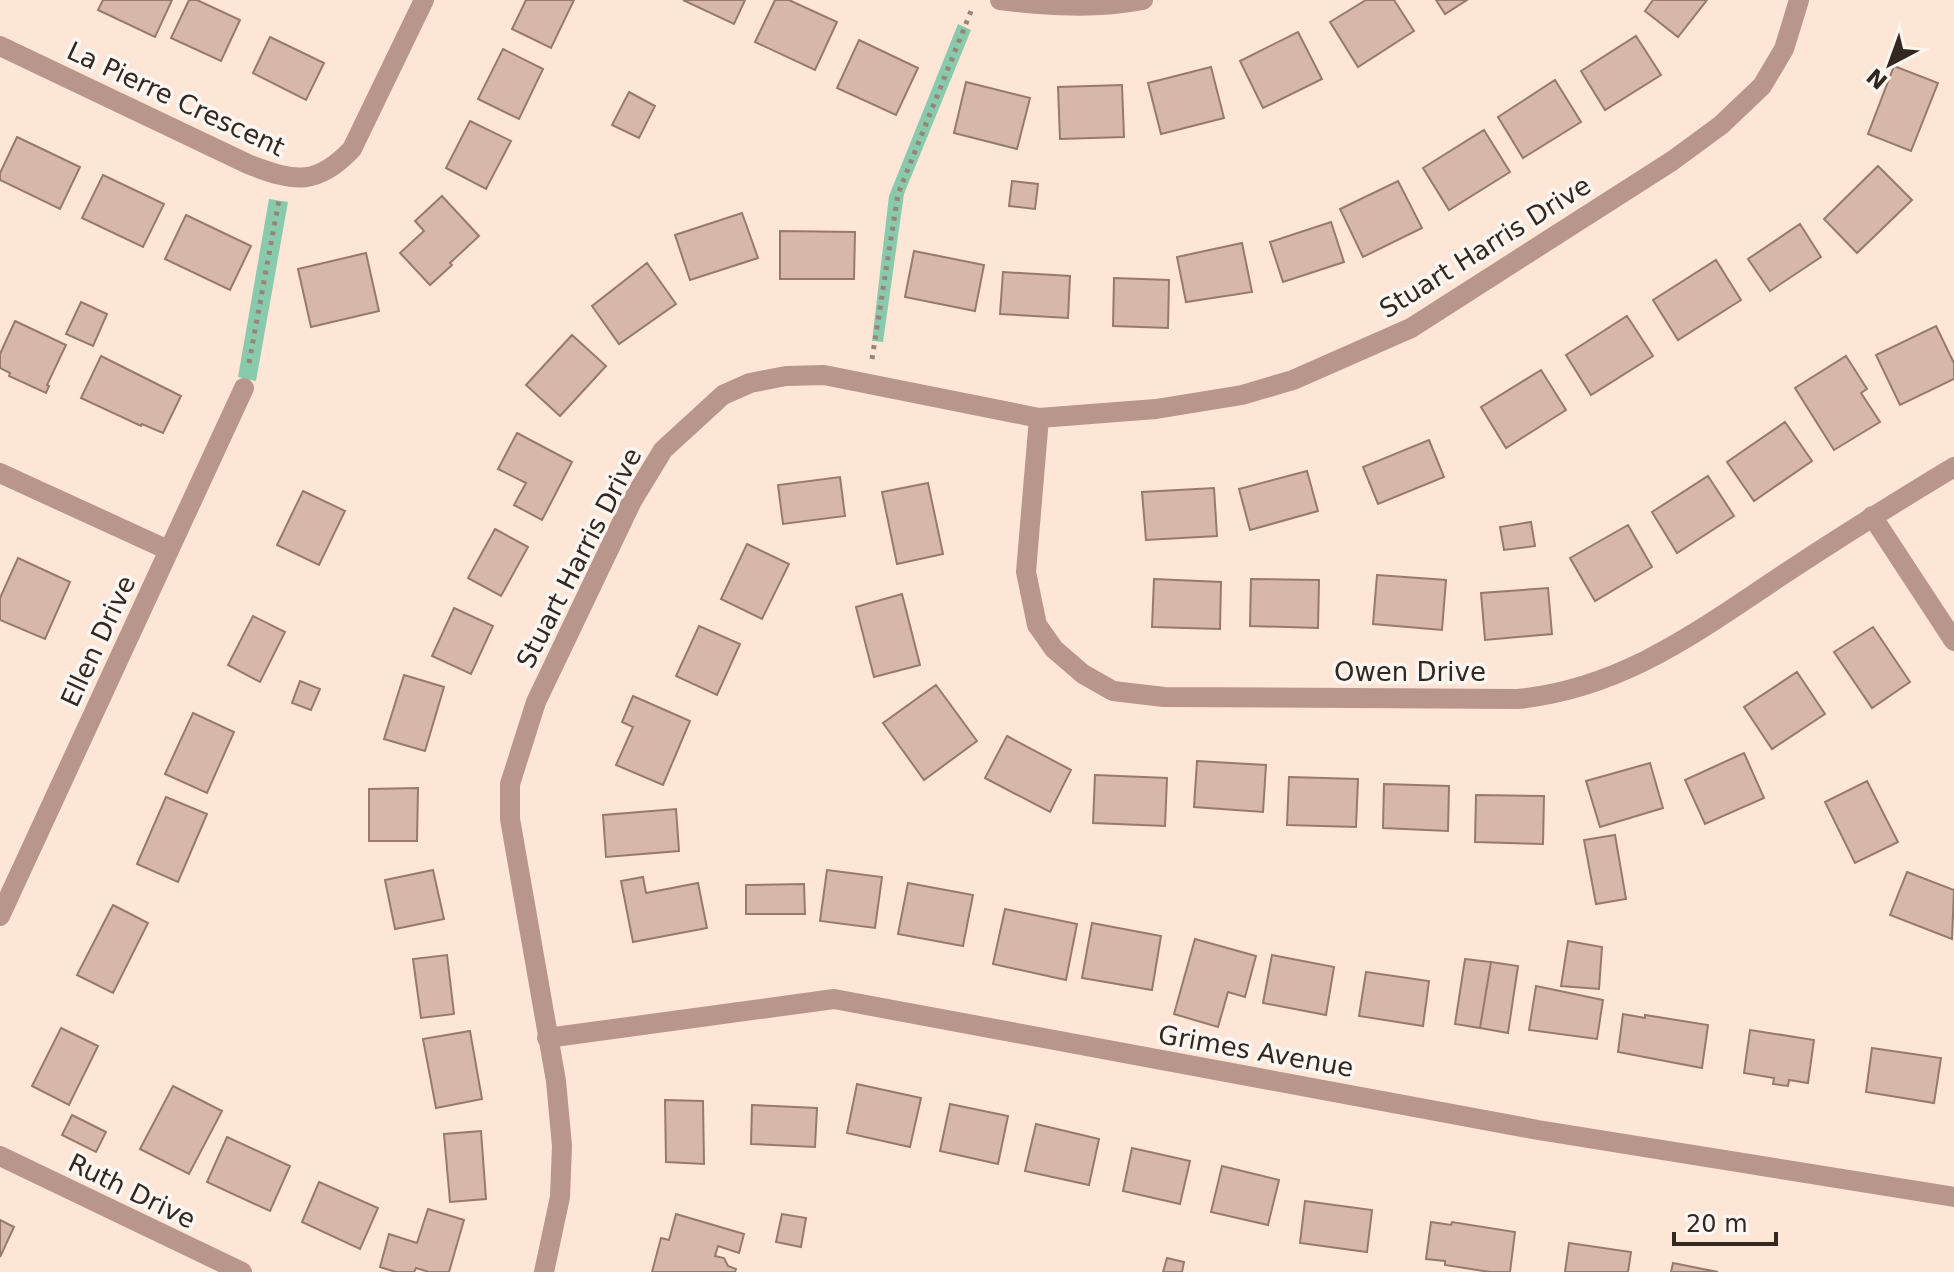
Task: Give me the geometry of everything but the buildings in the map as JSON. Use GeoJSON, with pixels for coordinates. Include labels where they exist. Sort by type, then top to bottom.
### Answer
{"type":"FeatureCollection","features":[{"type":"Feature","properties":{"kind":"street","name":"La Pierre Crescent"},"geometry":{"type":"LineString","coordinates":[[0,46],[250,165],[283,178],[313,178],[335,167],[352,149],[424,0]]}},
{"type":"Feature","properties":{"kind":"street"},"geometry":{"type":"LineString","coordinates":[[1000,0],[1042,5],[1098,6],[1143,0]]}},
{"type":"Feature","properties":{"kind":"street","name":"Stuart Harris Drive"},"geometry":{"type":"LineString","coordinates":[[544,1272],[560,1197],[562,1146],[556,1081],[510,819],[510,784],[536,702],[625,515],[663,450],[723,395],[750,383],[786,376],[824,375],[1039,418],[1156,409],[1242,395],[1293,380],[1411,328],[1672,161],[1721,125],[1762,86],[1784,49],[1799,0]]}},
{"type":"Feature","properties":{"kind":"street","name":"Ellen Drive"},"geometry":{"type":"LineString","coordinates":[[0,916],[244,388]]}},
{"type":"Feature","properties":{"kind":"street","name":"Owen Drive"},"geometry":{"type":"LineString","coordinates":[[1039,418],[1026,572],[1037,625],[1054,649],[1083,674],[1113,691],[1164,697],[1518,699],[1555,695],[1642,664],[1954,467]]}},
{"type":"Feature","properties":{"kind":"street"},"geometry":{"type":"LineString","coordinates":[[0,473],[168,550]]}},
{"type":"Feature","properties":{"kind":"street"},"geometry":{"type":"LineString","coordinates":[[1872,516],[1954,641]]}},
{"type":"Feature","properties":{"kind":"street","name":"Grimes Avenue"},"geometry":{"type":"LineString","coordinates":[[547,1038],[834,999],[1538,1130],[1954,1197]]}},
{"type":"Feature","properties":{"kind":"street","name":"Ruth Drive"},"geometry":{"type":"LineString","coordinates":[[0,1156],[242,1272]]}},
{"type":"Feature","properties":{"kind":"path"},"geometry":{"type":"LineString","coordinates":[[868,384],[898,194],[975,0]]}},
{"type":"Feature","properties":{"kind":"path"},"geometry":{"type":"LineString","coordinates":[[244,388],[283,178]]}},
{"type":"Feature","properties":{"kind":"green space"},"geometry":{"type":"Polygon","coordinates":[[[958,24],[971,30],[904,194],[883,342],[872,341],[889,196],[958,24]]]}},
{"type":"Feature","properties":{"kind":"green space"},"geometry":{"type":"Polygon","coordinates":[[[269,199],[288,202],[256,381],[238,377],[269,199]]]}}]}
